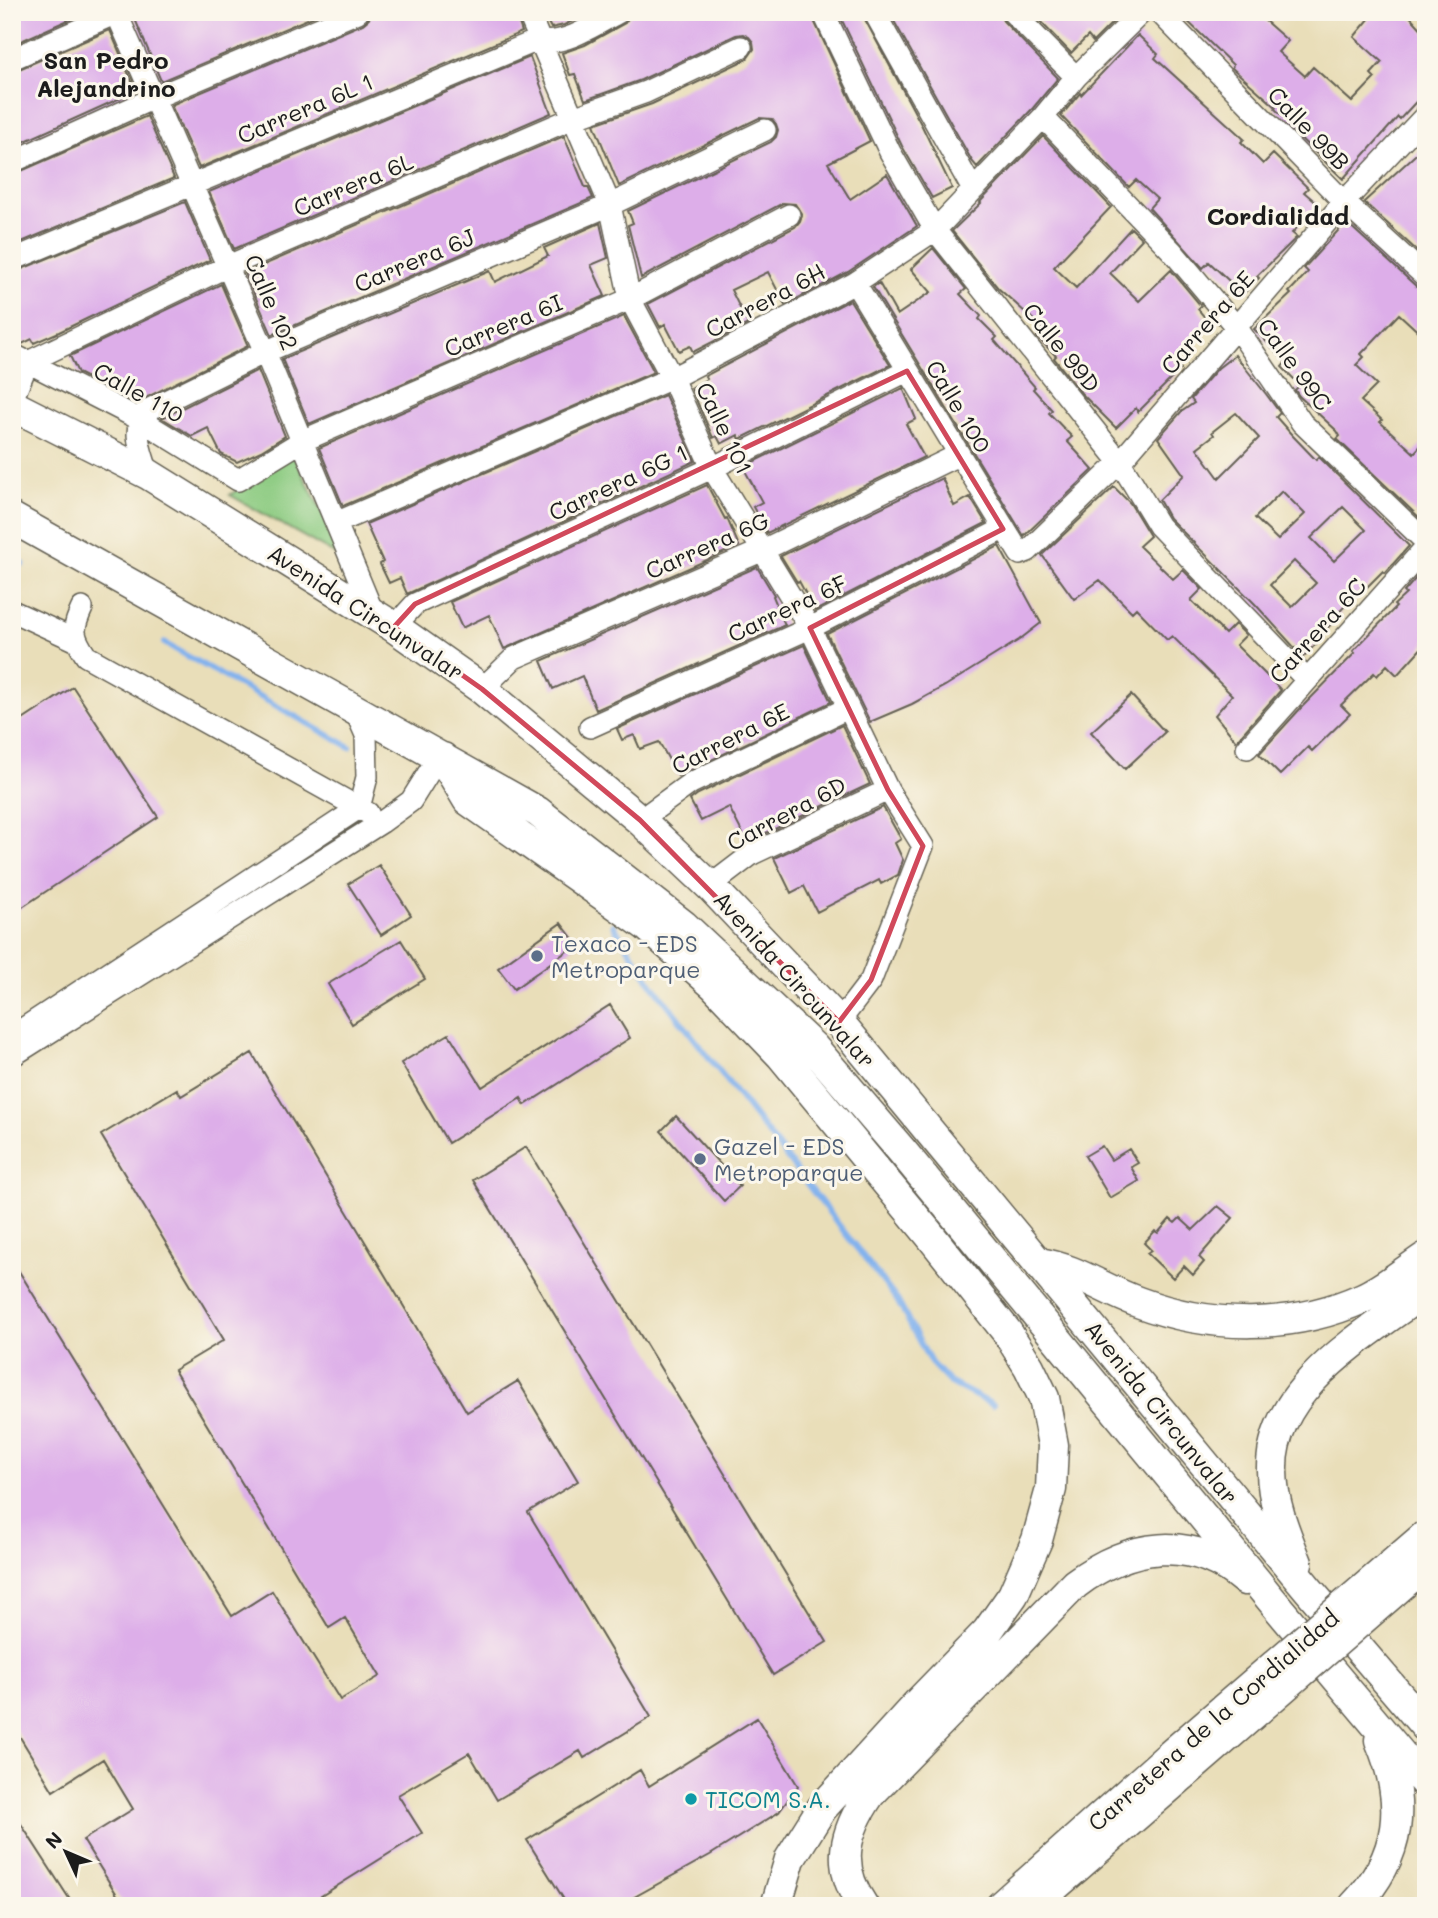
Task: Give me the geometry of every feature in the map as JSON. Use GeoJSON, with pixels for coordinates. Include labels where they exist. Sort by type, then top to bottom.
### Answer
{"type":"FeatureCollection","features":[{"type":"Feature","properties":{"kind":"highway","name":"Avenida Circunvalar"},"geometry":{"type":"LineString","coordinates":[[12,402],[148,474],[384,621],[482,689],[640,820],[710,886],[839,1023],[1308,1589],[1426,1727]]}},
{"type":"Feature","properties":{"kind":"highway","name":"Avenida Circunvalar"},"geometry":{"type":"LineString","coordinates":[[12,517],[538,812],[683,925],[813,1047],[902,1150],[1426,1784]]}},
{"type":"Feature","properties":{"kind":"highway"},"geometry":{"type":"LineString","coordinates":[[441,757],[468,800],[647,926],[715,985],[781,1055],[948,1256],[1012,1340],[1044,1398],[1053,1445],[1051,1489],[1044,1521],[1025,1572],[996,1621],[833,1794],[790,1859],[776,1906]]}},
{"type":"Feature","properties":{"kind":"highway"},"geometry":{"type":"LineString","coordinates":[[902,1150],[929,1234]]}},
{"type":"Feature","properties":{"kind":"highway"},"geometry":{"type":"LineString","coordinates":[[948,1256],[1030,1306]]}},
{"type":"Feature","properties":{"kind":"highway"},"geometry":{"type":"LineString","coordinates":[[1039,1263],[1079,1273],[1117,1294],[1174,1314],[1212,1321],[1254,1323],[1308,1316],[1349,1304],[1377,1291],[1426,1257]]}},
{"type":"Feature","properties":{"kind":"highway"},"geometry":{"type":"LineString","coordinates":[[1308,1589],[1287,1540],[1276,1502],[1272,1469],[1276,1439],[1293,1404],[1318,1374],[1426,1290]]}},
{"type":"Feature","properties":{"kind":"highway","name":"Carretera de la Cordialidad"},"geometry":{"type":"LineString","coordinates":[[1032,1906],[1176,1766],[1426,1535]]}},
{"type":"Feature","properties":{"kind":"highway"},"geometry":{"type":"LineString","coordinates":[[863,1906],[848,1875],[846,1846],[855,1817],[870,1794],[1063,1595],[1087,1575],[1115,1560],[1141,1551],[1159,1548],[1190,1551],[1206,1556],[1240,1575],[1279,1609]]}},
{"type":"Feature","properties":{"kind":"highway","name":"Carretera de la Cordialidad"},"geometry":{"type":"LineString","coordinates":[[1001,1906],[1426,1564]]}},
{"type":"Feature","properties":{"kind":"highway"},"geometry":{"type":"LineString","coordinates":[[1398,1695],[1426,1712]]}},
{"type":"Feature","properties":{"kind":"highway"},"geometry":{"type":"LineString","coordinates":[[1354,1906],[1375,1882],[1384,1866],[1394,1836],[1397,1805],[1394,1777],[1363,1709]]}},
{"type":"Feature","properties":{"kind":"street"},"geometry":{"type":"LineString","coordinates":[[12,162],[154,98],[358,12]]}},
{"type":"Feature","properties":{"kind":"street","name":"Calle 101"},"geometry":{"type":"LineString","coordinates":[[528,12],[610,205],[630,299],[672,379],[712,468],[810,628],[888,790],[923,846],[871,980],[839,1023]]}},
{"type":"Feature","properties":{"kind":"street","name":"Carrera 6L 1"},"geometry":{"type":"LineString","coordinates":[[12,260],[538,40],[546,43],[558,40],[583,31],[619,12]]}},
{"type":"Feature","properties":{"kind":"street","name":"Calle 99D"},"geometry":{"type":"LineString","coordinates":[[823,12],[890,152],[935,230],[1120,462],[1159,526],[1307,680]]}},
{"type":"Feature","properties":{"kind":"street"},"geometry":{"type":"LineString","coordinates":[[874,12],[973,190]]}},
{"type":"Feature","properties":{"kind":"street"},"geometry":{"type":"LineString","coordinates":[[1012,12],[1076,77]]}},
{"type":"Feature","properties":{"kind":"street","name":"Carrera 6H"},"geometry":{"type":"LineString","coordinates":[[336,523],[672,379],[855,283],[935,230],[1044,117],[1076,77],[1142,12]]}},
{"type":"Feature","properties":{"kind":"street","name":"Calle 99B"},"geometry":{"type":"LineString","coordinates":[[1159,12],[1344,202],[1426,276]]}},
{"type":"Feature","properties":{"kind":"street"},"geometry":{"type":"LineString","coordinates":[[12,59],[117,13]]}},
{"type":"Feature","properties":{"kind":"street","name":"Calle 102"},"geometry":{"type":"LineString","coordinates":[[117,13],[265,352],[336,523],[384,621]]}},
{"type":"Feature","properties":{"kind":"street","name":"Carrera 6L"},"geometry":{"type":"LineString","coordinates":[[20,358],[573,118],[646,92],[741,47]]}},
{"type":"Feature","properties":{"kind":"street","name":"Carrera 6E"},"geometry":{"type":"LineString","coordinates":[[1020,554],[1028,551],[1120,462],[1344,202],[1426,115]]}},
{"type":"Feature","properties":{"kind":"street","name":"Calle 99C"},"geometry":{"type":"LineString","coordinates":[[1044,117],[1171,251],[1237,328],[1302,423],[1426,541]]}},
{"type":"Feature","properties":{"kind":"street","name":"Carrera 6J"},"geometry":{"type":"LineString","coordinates":[[139,419],[146,411],[265,352],[610,205],[765,130]]}},
{"type":"Feature","properties":{"kind":"street","name":"Carrera 6I"},"geometry":{"type":"LineString","coordinates":[[238,481],[302,440],[630,299],[789,215]]}},
{"type":"Feature","properties":{"kind":"street","name":"Calle 100"},"geometry":{"type":"LineString","coordinates":[[855,283],[1020,554]]}},
{"type":"Feature","properties":{"kind":"street"},"geometry":{"type":"LineString","coordinates":[[12,402],[20,358]]}},
{"type":"Feature","properties":{"kind":"street","name":"Calle 110"},"geometry":{"type":"LineString","coordinates":[[20,358],[139,419],[238,481]]}},
{"type":"Feature","properties":{"kind":"street","name":"Carrera 6G 1"},"geometry":{"type":"LineString","coordinates":[[384,621],[415,604],[712,468],[907,371]]}},
{"type":"Feature","properties":{"kind":"street"},"geometry":{"type":"LineString","coordinates":[[139,419],[136,430],[148,474]]}},
{"type":"Feature","properties":{"kind":"street","name":"Carrera 6G"},"geometry":{"type":"LineString","coordinates":[[482,689],[514,658],[761,551],[958,454]]}},
{"type":"Feature","properties":{"kind":"street","name":"Carrera 6F"},"geometry":{"type":"LineString","coordinates":[[590,727],[810,628],[1003,529]]}},
{"type":"Feature","properties":{"kind":"street","name":"Carrera 6C"},"geometry":{"type":"LineString","coordinates":[[1247,748],[1426,548]]}},
{"type":"Feature","properties":{"kind":"street"},"geometry":{"type":"LineString","coordinates":[[82,608],[74,625],[75,640],[86,656],[382,822]]}},
{"type":"Feature","properties":{"kind":"street"},"geometry":{"type":"LineString","coordinates":[[12,611],[75,640]]}},
{"type":"Feature","properties":{"kind":"street","name":"Carrera 6E"},"geometry":{"type":"LineString","coordinates":[[640,820],[691,783],[848,708]]}},
{"type":"Feature","properties":{"kind":"street"},"geometry":{"type":"LineString","coordinates":[[12,1036],[359,808],[367,778],[366,736],[355,710]]}},
{"type":"Feature","properties":{"kind":"street"},"geometry":{"type":"LineString","coordinates":[[12,1056],[382,822],[411,801],[441,757]]}},
{"type":"Feature","properties":{"kind":"street","name":"Carrera 6D"},"geometry":{"type":"LineString","coordinates":[[710,886],[752,855],[888,790]]}},
{"type":"Feature","properties":{"kind":"highlighted area"},"geometry":{"type":"Polygon","coordinates":[[[907,371],[1003,529],[810,628],[888,790],[923,846],[871,980],[839,1022],[640,820],[482,689],[394,627],[415,604],[907,371]]]}},
{"type":"Feature","properties":{"kind":"green space"},"geometry":{"type":"Polygon","coordinates":[[[292,453],[347,561],[230,495],[292,453]]]}},
{"type":"Feature","properties":{"kind":"building"},"geometry":{"type":"Polygon","coordinates":[[[12,12],[86,12],[12,45],[12,12]]]}},
{"type":"Feature","properties":{"kind":"building"},"geometry":{"type":"Polygon","coordinates":[[[132,12],[324,12],[161,81],[132,12]]]}},
{"type":"Feature","properties":{"kind":"building"},"geometry":{"type":"Polygon","coordinates":[[[371,12],[515,12],[522,32],[199,168],[171,105],[363,24],[369,19],[371,12]]]}},
{"type":"Feature","properties":{"kind":"building"},"geometry":{"type":"Polygon","coordinates":[[[542,12],[592,12],[551,28],[542,12]]]}},
{"type":"Feature","properties":{"kind":"building"},"geometry":{"type":"Polygon","coordinates":[[[632,12],[810,12],[870,141],[828,163],[850,199],[887,174],[917,226],[848,272],[785,305],[768,272],[731,290],[748,324],[693,352],[690,346],[679,351],[665,324],[660,327],[648,304],[795,227],[802,215],[795,204],[783,203],[641,278],[628,225],[633,223],[628,211],[771,142],[778,130],[772,119],[759,118],[619,186],[594,124],[652,104],[747,59],[754,49],[749,37],[736,35],[641,80],[585,100],[575,74],[570,75],[562,53],[585,45],[625,23],[632,12]]]}},
{"type":"Feature","properties":{"kind":"building"},"geometry":{"type":"Polygon","coordinates":[[[838,12],[861,12],[952,188],[932,198],[902,146],[838,12]]]}},
{"type":"Feature","properties":{"kind":"building"},"geometry":{"type":"Polygon","coordinates":[[[889,12],[999,12],[1003,21],[1058,78],[977,167],[889,12]]]}},
{"type":"Feature","properties":{"kind":"building"},"geometry":{"type":"Polygon","coordinates":[[[1031,12],[1115,12],[1119,16],[1093,42],[1088,36],[1071,53],[1031,12]]]}},
{"type":"Feature","properties":{"kind":"building"},"geometry":{"type":"Polygon","coordinates":[[[1178,12],[1255,12],[1288,41],[1278,52],[1305,76],[1313,67],[1352,102],[1375,78],[1371,74],[1382,62],[1354,37],[1375,12],[1406,12],[1426,34],[1426,91],[1400,119],[1398,117],[1343,179],[1293,131],[1295,128],[1276,107],[1232,68],[1233,65],[1178,12]]]}},
{"type":"Feature","properties":{"kind":"building"},"geometry":{"type":"Polygon","coordinates":[[[110,30],[136,91],[12,147],[12,72],[110,30]]]}},
{"type":"Feature","properties":{"kind":"building"},"geometry":{"type":"Polygon","coordinates":[[[1138,35],[1158,54],[1155,58],[1244,139],[1241,142],[1263,164],[1273,154],[1308,188],[1304,192],[1319,205],[1292,233],[1297,237],[1257,276],[1259,278],[1243,294],[1209,262],[1203,268],[1149,208],[1157,199],[1136,180],[1129,187],[1061,116],[1138,35]]]}},
{"type":"Feature","properties":{"kind":"building"},"geometry":{"type":"Polygon","coordinates":[[[530,57],[551,113],[234,249],[209,192],[530,57]]]}},
{"type":"Feature","properties":{"kind":"building"},"geometry":{"type":"Polygon","coordinates":[[[147,116],[174,178],[12,246],[12,175],[147,116]]]}},
{"type":"Feature","properties":{"kind":"building"},"geometry":{"type":"Polygon","coordinates":[[[564,136],[585,187],[588,187],[593,198],[272,335],[245,273],[564,136]]]}},
{"type":"Feature","properties":{"kind":"building"},"geometry":{"type":"Polygon","coordinates":[[[1043,136],[1111,207],[1054,267],[1076,288],[1131,228],[1142,239],[1110,273],[1139,301],[1171,270],[1201,306],[1198,309],[1210,324],[1173,361],[1181,369],[1138,412],[1136,408],[1116,428],[1082,394],[1054,358],[1056,356],[1037,337],[1044,329],[998,288],[952,231],[1043,136]]]}},
{"type":"Feature","properties":{"kind":"building"},"geometry":{"type":"Polygon","coordinates":[[[1426,145],[1426,259],[1364,202],[1426,145]]]}},
{"type":"Feature","properties":{"kind":"building"},"geometry":{"type":"Polygon","coordinates":[[[185,202],[210,260],[34,343],[32,339],[22,344],[12,341],[12,273],[185,202]]]}},
{"type":"Feature","properties":{"kind":"building"},"geometry":{"type":"Polygon","coordinates":[[[1346,222],[1417,287],[1426,290],[1426,339],[1399,314],[1361,354],[1364,357],[1356,365],[1377,385],[1361,401],[1382,420],[1380,422],[1414,453],[1426,440],[1424,522],[1337,439],[1340,436],[1337,431],[1299,396],[1295,390],[1300,385],[1282,367],[1286,362],[1254,329],[1291,294],[1289,292],[1308,272],[1304,268],[1346,222]]]}},
{"type":"Feature","properties":{"kind":"building"},"geometry":{"type":"Polygon","coordinates":[[[600,223],[608,258],[591,265],[605,296],[309,424],[282,359],[490,271],[495,282],[548,256],[544,248],[600,223]]]}},
{"type":"Feature","properties":{"kind":"building"},"geometry":{"type":"Polygon","coordinates":[[[933,248],[966,289],[960,294],[981,316],[979,319],[997,337],[994,340],[1035,387],[1033,389],[1052,410],[1049,413],[1072,437],[1067,441],[1093,470],[1024,536],[873,287],[879,283],[897,315],[931,292],[911,269],[933,248]]]}},
{"type":"Feature","properties":{"kind":"building"},"geometry":{"type":"Polygon","coordinates":[[[221,284],[248,346],[136,403],[78,373],[70,356],[221,284]]]}},
{"type":"Feature","properties":{"kind":"building"},"geometry":{"type":"Polygon","coordinates":[[[850,300],[890,365],[740,439],[738,435],[721,444],[717,436],[713,438],[691,388],[707,379],[705,376],[850,300]]]}},
{"type":"Feature","properties":{"kind":"building"},"geometry":{"type":"Polygon","coordinates":[[[624,316],[654,372],[343,506],[319,448],[624,316]]]}},
{"type":"Feature","properties":{"kind":"building"},"geometry":{"type":"Polygon","coordinates":[[[1235,355],[1280,413],[1276,417],[1292,435],[1316,460],[1319,457],[1409,546],[1385,573],[1383,571],[1364,590],[1363,588],[1338,613],[1341,615],[1320,635],[1323,637],[1303,657],[1255,604],[1169,518],[1159,500],[1184,475],[1158,438],[1181,412],[1194,403],[1191,399],[1218,368],[1235,355]],[[1236,413],[1212,432],[1214,435],[1197,448],[1219,478],[1259,438],[1236,413]],[[1282,491],[1255,518],[1278,540],[1305,514],[1282,491]],[[1343,507],[1311,538],[1334,561],[1366,530],[1343,507]],[[1294,561],[1270,585],[1292,607],[1316,583],[1294,561]]]}},
{"type":"Feature","properties":{"kind":"building"},"geometry":{"type":"Polygon","coordinates":[[[258,370],[285,436],[261,451],[237,462],[221,454],[208,428],[192,436],[162,418],[258,370]]]}},
{"type":"Feature","properties":{"kind":"building"},"geometry":{"type":"Polygon","coordinates":[[[903,388],[916,419],[906,424],[924,457],[767,533],[753,507],[762,502],[743,467],[903,388]]]}},
{"type":"Feature","properties":{"kind":"building"},"geometry":{"type":"Polygon","coordinates":[[[665,395],[695,461],[407,594],[400,578],[389,583],[366,524],[665,395]]]}},
{"type":"Feature","properties":{"kind":"building"},"geometry":{"type":"Polygon","coordinates":[[[942,478],[954,506],[970,497],[986,523],[815,611],[799,581],[797,582],[781,556],[942,478]]]}},
{"type":"Feature","properties":{"kind":"building"},"geometry":{"type":"Polygon","coordinates":[[[707,485],[725,519],[727,518],[739,546],[504,649],[489,615],[462,628],[450,602],[707,485]]]}},
{"type":"Feature","properties":{"kind":"building"},"geometry":{"type":"Polygon","coordinates":[[[1114,487],[1130,503],[1150,536],[1139,546],[1173,579],[1183,570],[1202,589],[1191,600],[1225,634],[1235,624],[1246,635],[1236,645],[1281,690],[1236,741],[1215,715],[1232,695],[1172,636],[1167,640],[1136,608],[1132,612],[1100,580],[1074,599],[1042,555],[1114,487]]]}},
{"type":"Feature","properties":{"kind":"building"},"geometry":{"type":"Polygon","coordinates":[[[999,546],[1041,623],[1019,640],[945,686],[870,722],[827,634],[999,546]]]}},
{"type":"Feature","properties":{"kind":"building"},"geometry":{"type":"Polygon","coordinates":[[[757,567],[774,595],[785,625],[596,710],[582,676],[553,689],[541,661],[757,567]]]}},
{"type":"Feature","properties":{"kind":"building"},"geometry":{"type":"Polygon","coordinates":[[[1422,571],[1426,574],[1426,643],[1397,675],[1387,665],[1377,676],[1374,673],[1341,705],[1350,714],[1312,751],[1308,747],[1280,775],[1259,754],[1396,607],[1394,605],[1406,594],[1404,592],[1422,571]]]}},
{"type":"Feature","properties":{"kind":"building"},"geometry":{"type":"Polygon","coordinates":[[[804,645],[831,702],[678,776],[659,742],[640,749],[634,735],[622,740],[617,729],[804,645]]]}},
{"type":"Feature","properties":{"kind":"building"},"geometry":{"type":"Polygon","coordinates":[[[73,687],[158,817],[12,914],[12,727],[73,687]]]}},
{"type":"Feature","properties":{"kind":"building"},"geometry":{"type":"Polygon","coordinates":[[[1131,695],[1165,732],[1125,769],[1091,732],[1131,695]]]}},
{"type":"Feature","properties":{"kind":"building"},"geometry":{"type":"Polygon","coordinates":[[[842,725],[870,784],[747,842],[729,807],[701,821],[690,800],[698,794],[842,725]]]}},
{"type":"Feature","properties":{"kind":"building"},"geometry":{"type":"Polygon","coordinates":[[[883,807],[901,839],[895,843],[903,860],[898,875],[881,884],[879,880],[817,912],[804,886],[791,893],[774,858],[883,807]]]}},
{"type":"Feature","properties":{"kind":"building"},"geometry":{"type":"Polygon","coordinates":[[[379,865],[411,915],[381,935],[348,884],[379,865]]]}},
{"type":"Feature","properties":{"kind":"building","name":"Texaco - EDS Metroparque"},"geometry":{"type":"Polygon","coordinates":[[[561,923],[577,944],[514,989],[498,968],[561,923]]]}},
{"type":"Feature","properties":{"kind":"building"},"geometry":{"type":"Polygon","coordinates":[[[401,940],[425,979],[352,1024],[328,984],[401,940]]]}},
{"type":"Feature","properties":{"kind":"building"},"geometry":{"type":"Polygon","coordinates":[[[610,1005],[630,1038],[525,1105],[521,1098],[448,1143],[401,1063],[449,1034],[482,1087],[610,1005]]]}},
{"type":"Feature","properties":{"kind":"building"},"geometry":{"type":"Polygon","coordinates":[[[252,1053],[467,1412],[518,1381],[578,1481],[528,1512],[651,1717],[584,1758],[580,1751],[497,1800],[469,1753],[398,1795],[422,1833],[305,1906],[124,1906],[83,1840],[133,1809],[103,1759],[53,1791],[12,1724],[12,1260],[232,1616],[272,1591],[340,1700],[380,1676],[345,1618],[329,1628],[174,1370],[224,1340],[101,1135],[177,1089],[181,1096],[252,1053]]]}},
{"type":"Feature","properties":{"kind":"building","name":"Gazel - EDS Metroparque"},"geometry":{"type":"Polygon","coordinates":[[[676,1116],[740,1186],[724,1201],[661,1131],[676,1116]]]}},
{"type":"Feature","properties":{"kind":"building"},"geometry":{"type":"Polygon","coordinates":[[[1102,1146],[1111,1160],[1129,1149],[1138,1163],[1131,1167],[1139,1181],[1110,1198],[1085,1156],[1102,1146]]]}},
{"type":"Feature","properties":{"kind":"building"},"geometry":{"type":"Polygon","coordinates":[[[526,1147],[827,1642],[773,1675],[473,1180],[526,1147]]]}},
{"type":"Feature","properties":{"kind":"building"},"geometry":{"type":"Polygon","coordinates":[[[1218,1206],[1233,1218],[1199,1257],[1204,1262],[1193,1275],[1184,1266],[1173,1278],[1147,1253],[1151,1250],[1144,1243],[1155,1231],[1158,1233],[1170,1219],[1175,1223],[1180,1218],[1193,1230],[1218,1206]]]}},
{"type":"Feature","properties":{"kind":"building","name":"TICOM S.A."},"geometry":{"type":"Polygon","coordinates":[[[757,1718],[798,1786],[779,1812],[710,1855],[618,1906],[568,1906],[527,1840],[640,1770],[649,1786],[757,1718]]]}},
{"type":"Feature","properties":{"kind":"building"},"geometry":{"type":"Polygon","coordinates":[[[12,1810],[74,1906],[12,1906],[12,1810]]]}},
{"type":"Feature","properties":{"kind":"waterway"},"geometry":{"type":"LineString","coordinates":[[12,558],[23,564]]}},
{"type":"Feature","properties":{"kind":"waterway"},"geometry":{"type":"LineString","coordinates":[[164,643],[350,747]]}},
{"type":"Feature","properties":{"kind":"waterway"},"geometry":{"type":"LineString","coordinates":[[613,925],[652,984],[897,1300],[931,1363],[949,1382],[993,1405]]}},
{"type":"Feature","properties":{"kind":"place","name":"Texaco - EDS Metroparque"},"geometry":{"type":"Point","coordinates":[537,956]}},
{"type":"Feature","properties":{"kind":"place","name":"Gazel - EDS Metroparque"},"geometry":{"type":"Point","coordinates":[700,1159]}},
{"type":"Feature","properties":{"kind":"place","name":"TICOM S.A."},"geometry":{"type":"Point","coordinates":[691,1799]}},
{"type":"Feature","properties":{"kind":"district","name":"San Pedro Alejandrino"},"geometry":{"type":"Point","coordinates":[106,73]}},
{"type":"Feature","properties":{"kind":"district","name":"Cordialidad"},"geometry":{"type":"Point","coordinates":[1278,215]}}]}
